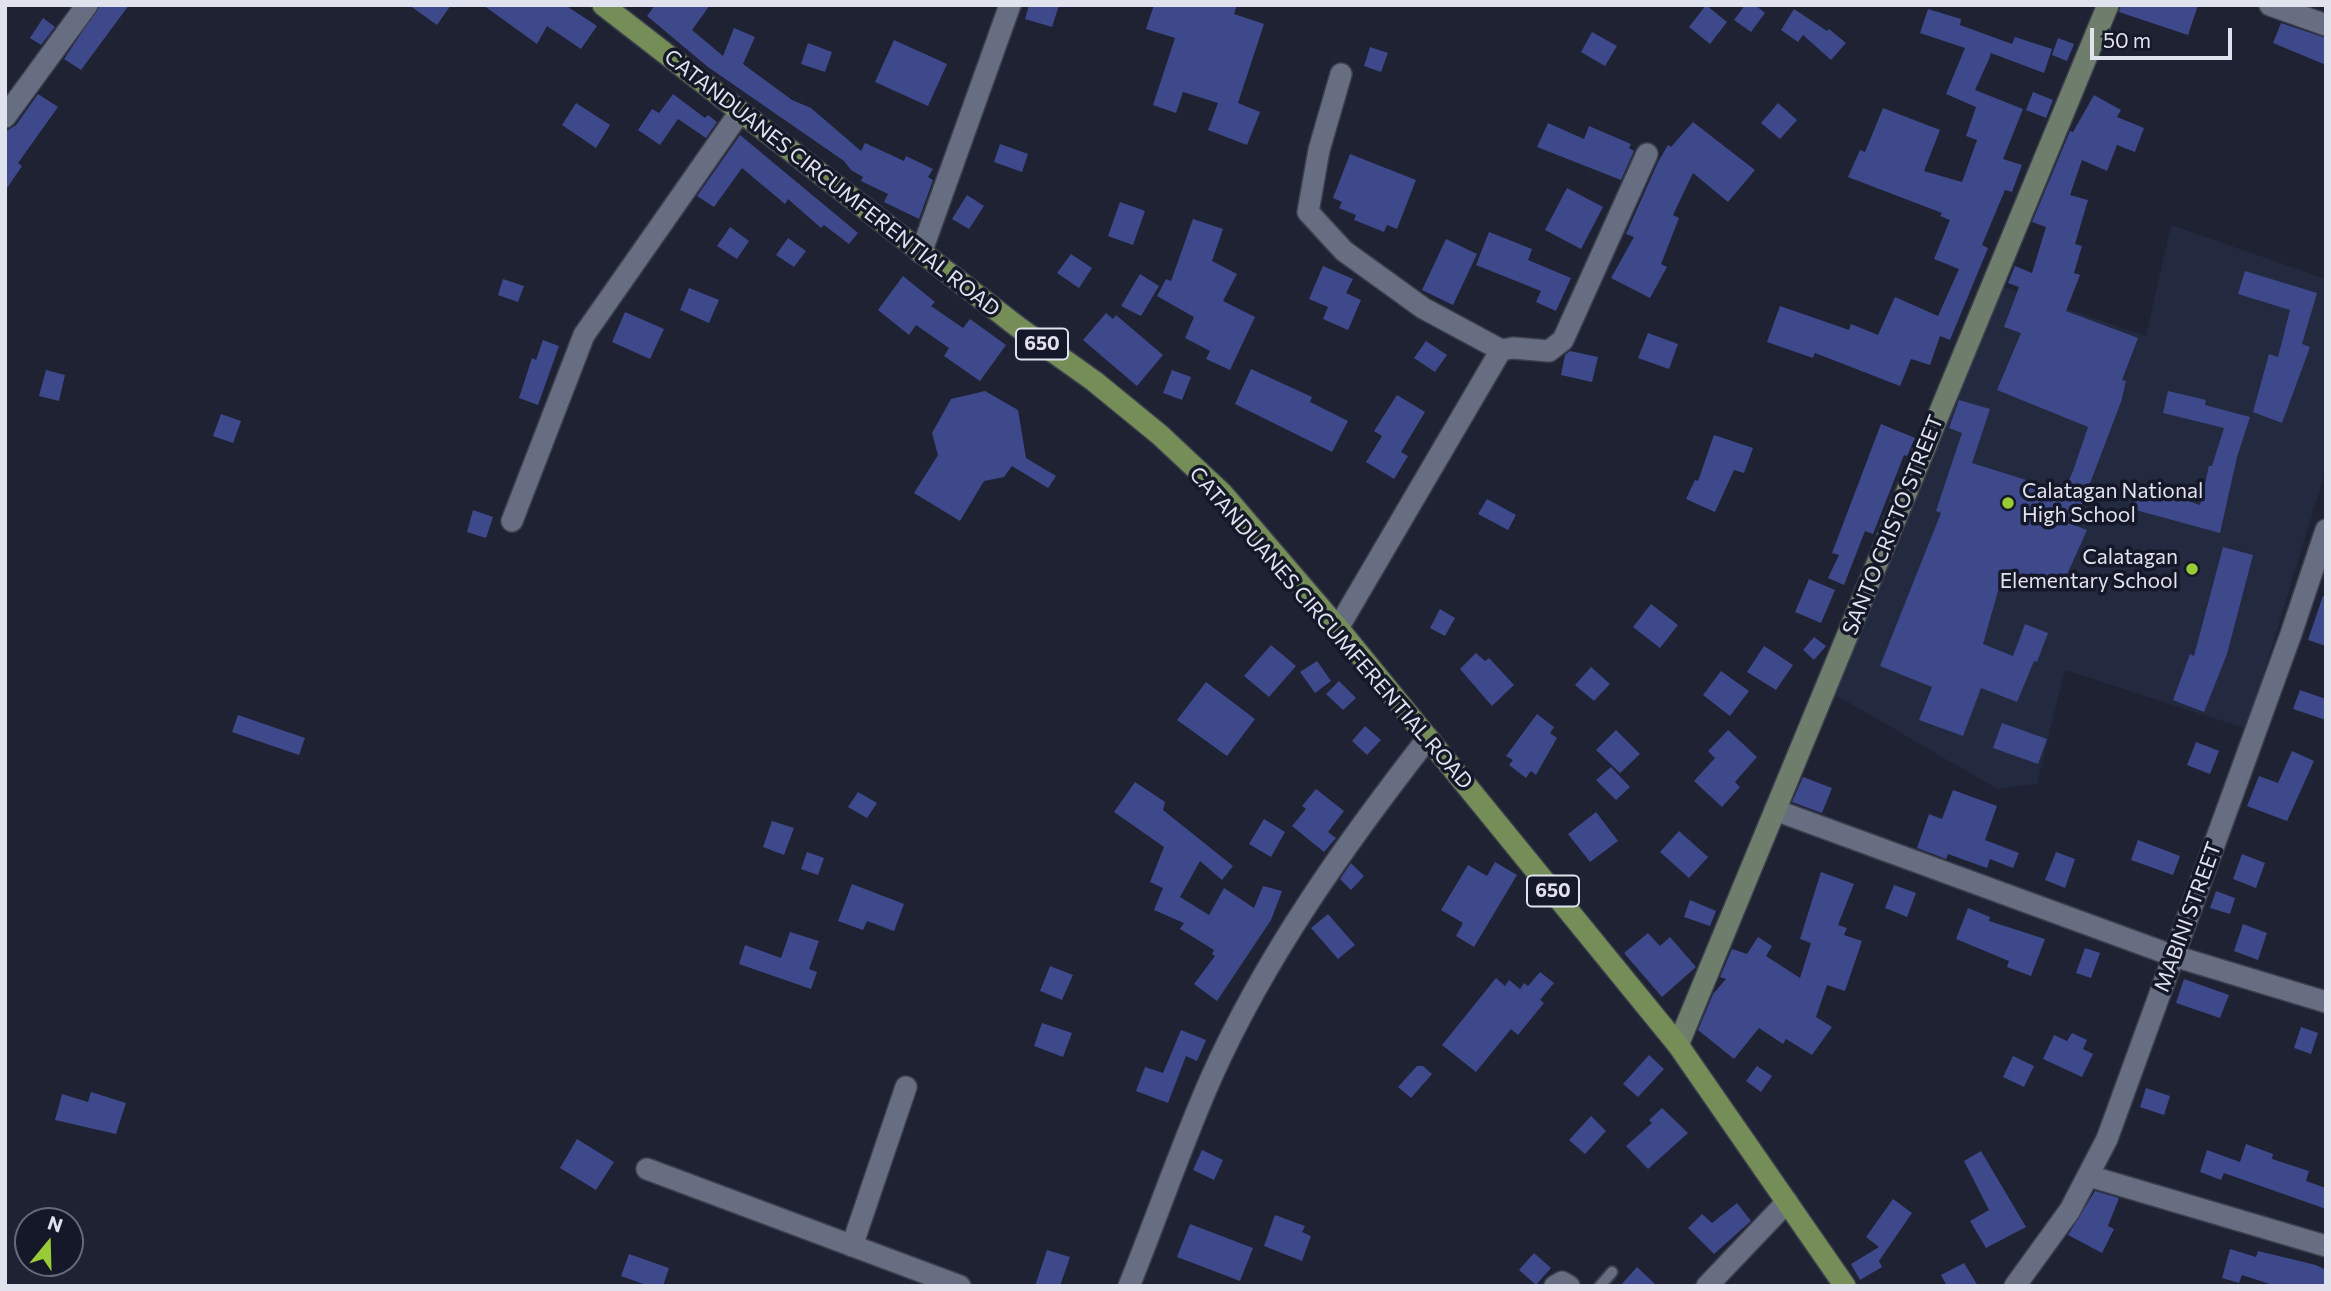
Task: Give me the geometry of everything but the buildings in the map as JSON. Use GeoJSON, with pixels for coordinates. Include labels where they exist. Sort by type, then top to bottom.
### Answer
{"type":"FeatureCollection","features":[{"type":"Feature","properties":{"kind":"main road","name":"CATANDUANES CIRCUMFERENTIAL ROAD"},"geometry":{"type":"LineString","coordinates":[[604,5],[921,253],[1094,381],[1160,435],[1223,494],[1338,628],[1678,1045],[1845,1286]]}},
{"type":"Feature","properties":{"kind":"street"},"geometry":{"type":"LineString","coordinates":[[5,117],[87,5]]}},
{"type":"Feature","properties":{"kind":"street"},"geometry":{"type":"LineString","coordinates":[[921,253],[1010,5]]}},
{"type":"Feature","properties":{"kind":"street","name":"SANTO CRISTO STREET"},"geometry":{"type":"LineString","coordinates":[[1678,1045],[2108,5]]}},
{"type":"Feature","properties":{"kind":"street"},"geometry":{"type":"LineString","coordinates":[[2270,5],[2326,25]]}},
{"type":"Feature","properties":{"kind":"street"},"geometry":{"type":"LineString","coordinates":[[1341,74],[1319,149],[1308,212],[1344,251],[1412,300],[1501,350],[1513,348],[1549,351],[1563,340],[1647,154]]}},
{"type":"Feature","properties":{"kind":"street"},"geometry":{"type":"LineString","coordinates":[[512,521],[584,335],[740,112]]}},
{"type":"Feature","properties":{"kind":"street"},"geometry":{"type":"LineString","coordinates":[[1338,628],[1501,350]]}},
{"type":"Feature","properties":{"kind":"street","name":"MABINI STREET"},"geometry":{"type":"LineString","coordinates":[[2015,1286],[2038,1257],[2089,1176],[2116,1116],[2320,568],[2326,530]]}},
{"type":"Feature","properties":{"kind":"street"},"geometry":{"type":"LineString","coordinates":[[1129,1286],[1212,1077],[1264,976],[1360,825],[1428,738]]}},
{"type":"Feature","properties":{"kind":"street"},"geometry":{"type":"LineString","coordinates":[[1775,810],[2174,956],[2326,1002]]}},
{"type":"Feature","properties":{"kind":"street"},"geometry":{"type":"LineString","coordinates":[[852,1246],[906,1087]]}},
{"type":"Feature","properties":{"kind":"street"},"geometry":{"type":"LineString","coordinates":[[647,1169],[960,1286]]}},
{"type":"Feature","properties":{"kind":"street"},"geometry":{"type":"LineString","coordinates":[[2089,1176],[2326,1246]]}},
{"type":"Feature","properties":{"kind":"street"},"geometry":{"type":"LineString","coordinates":[[1707,1286],[1787,1202]]}},
{"type":"Feature","properties":{"kind":"street"},"geometry":{"type":"LineString","coordinates":[[1555,1286],[1562,1282],[1569,1286]]}},
{"type":"Feature","properties":{"kind":"lane"},"geometry":{"type":"LineString","coordinates":[[1600,1286],[1612,1272]]}},
{"type":"Feature","properties":{"kind":"shaded area"},"geometry":{"type":"Polygon","coordinates":[[[2171,225],[2326,279],[2326,469],[2247,729],[2065,670],[2037,784],[1997,789],[1834,694],[1998,285],[2146,336],[2171,225]]]}},
{"type":"Feature","properties":{"kind":"place","name":"Calatagan National High School"},"geometry":{"type":"Point","coordinates":[2008,503]}},
{"type":"Feature","properties":{"kind":"place","name":"Calatagan Elementary School"},"geometry":{"type":"Point","coordinates":[2192,569]}}]}
